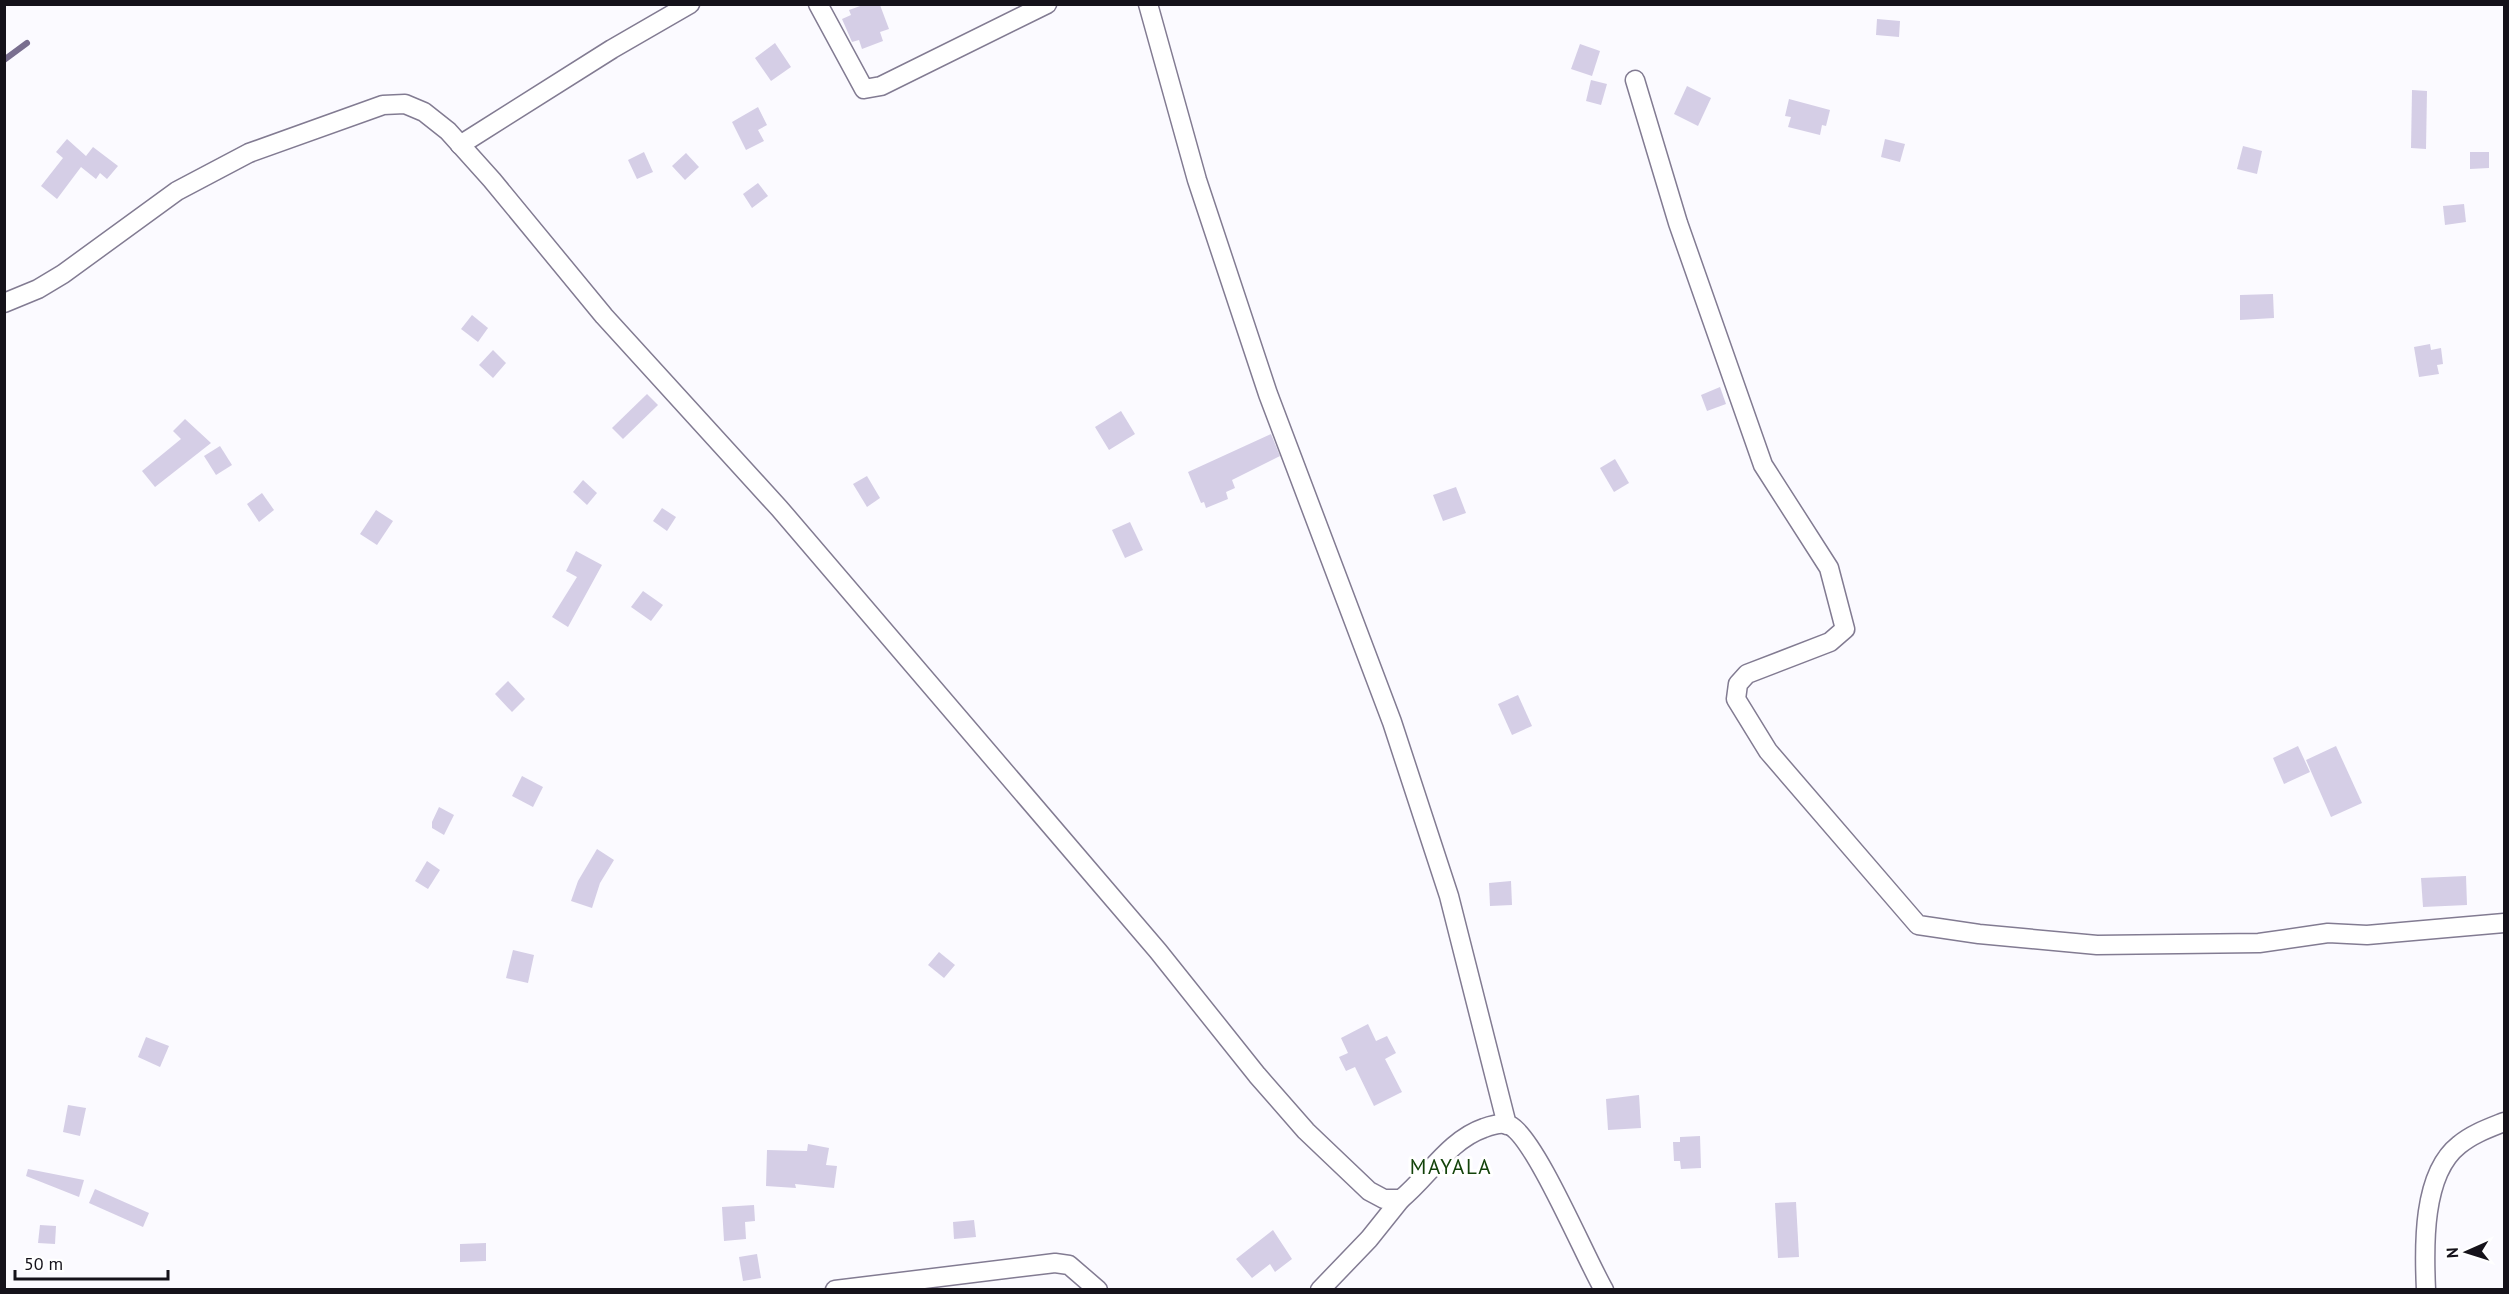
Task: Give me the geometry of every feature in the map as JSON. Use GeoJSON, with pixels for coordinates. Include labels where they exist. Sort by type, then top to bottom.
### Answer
{"type":"FeatureCollection","features":[{"type":"Feature","properties":{"kind":"street"},"geometry":{"type":"LineString","coordinates":[[460,145],[612,49],[690,4]]}},
{"type":"Feature","properties":{"kind":"street"},"geometry":{"type":"LineString","coordinates":[[818,4],[864,89],[881,86],[1047,4]]}},
{"type":"Feature","properties":{"kind":"street"},"geometry":{"type":"LineString","coordinates":[[1148,4],[1197,180],[1268,394],[1392,722],[1449,896],[1507,1125],[1521,1136],[1530,1150],[1604,1290]]}},
{"type":"Feature","properties":{"kind":"street"},"geometry":{"type":"LineString","coordinates":[[1635,80],[1678,223],[1763,465],[1829,568],[1845,629],[1830,642],[1747,675],[1738,684],[1736,699],[1768,751],[1918,925],[1979,934],[2097,945],[2259,943],[2328,933],[2367,935],[2505,923]]}},
{"type":"Feature","properties":{"kind":"street"},"geometry":{"type":"LineString","coordinates":[[4,303],[38,289],[63,274],[177,191],[249,153],[383,105],[405,104],[424,112],[460,145],[604,316],[786,517],[1158,951],[1257,1075],[1306,1131],[1369,1191],[1384,1199],[1401,1199]]}},
{"type":"Feature","properties":{"kind":"street"},"geometry":{"type":"LineString","coordinates":[[2426,1290],[2425,1256],[2431,1201],[2434,1182],[2441,1167],[2458,1146],[2479,1132],[2505,1122]]}},
{"type":"Feature","properties":{"kind":"street"},"geometry":{"type":"LineString","coordinates":[[1320,1290],[1369,1239],[1401,1199],[1469,1136],[1483,1128],[1507,1125]]}},
{"type":"Feature","properties":{"kind":"street"},"geometry":{"type":"LineString","coordinates":[[835,1290],[1055,1263],[1069,1265],[1098,1290]]}},
{"type":"Feature","properties":{"kind":"building"},"geometry":{"type":"Polygon","coordinates":[[[863,5],[880,5],[889,29],[880,32],[883,41],[862,49],[859,40],[852,42],[842,19],[851,15],[849,10],[863,5]]]}},
{"type":"Feature","properties":{"kind":"building"},"geometry":{"type":"Polygon","coordinates":[[[1877,19],[1900,21],[1899,37],[1876,35],[1877,19]]]}},
{"type":"Feature","properties":{"kind":"building"},"geometry":{"type":"Polygon","coordinates":[[[775,43],[791,67],[771,81],[755,58],[775,43]]]}},
{"type":"Feature","properties":{"kind":"building"},"geometry":{"type":"Polygon","coordinates":[[[1580,44],[1600,51],[1592,76],[1571,69],[1580,44]]]}},
{"type":"Feature","properties":{"kind":"building"},"geometry":{"type":"Polygon","coordinates":[[[1591,80],[1607,84],[1601,105],[1586,101],[1591,80]]]}},
{"type":"Feature","properties":{"kind":"building"},"geometry":{"type":"Polygon","coordinates":[[[1687,86],[1711,98],[1698,126],[1674,114],[1687,86]]]}},
{"type":"Feature","properties":{"kind":"building"},"geometry":{"type":"Polygon","coordinates":[[[2412,90],[2427,91],[2426,149],[2411,148],[2412,90]]]}},
{"type":"Feature","properties":{"kind":"building"},"geometry":{"type":"Polygon","coordinates":[[[1789,99],[1830,110],[1826,126],[1822,125],[1820,135],[1788,127],[1791,117],[1785,116],[1789,99]]]}},
{"type":"Feature","properties":{"kind":"building"},"geometry":{"type":"Polygon","coordinates":[[[758,107],[767,125],[758,130],[764,141],[746,150],[732,122],[758,107]]]}},
{"type":"Feature","properties":{"kind":"building"},"geometry":{"type":"Polygon","coordinates":[[[67,139],[86,156],[93,147],[118,166],[107,179],[100,173],[96,179],[81,167],[57,199],[41,186],[63,158],[56,152],[67,139]]]}},
{"type":"Feature","properties":{"kind":"building"},"geometry":{"type":"Polygon","coordinates":[[[1885,139],[1905,144],[1900,162],[1881,157],[1885,139]]]}},
{"type":"Feature","properties":{"kind":"building"},"geometry":{"type":"Polygon","coordinates":[[[2243,146],[2262,151],[2257,174],[2237,169],[2243,146]]]}},
{"type":"Feature","properties":{"kind":"building"},"geometry":{"type":"Polygon","coordinates":[[[644,152],[653,172],[637,179],[628,160],[644,152]]]}},
{"type":"Feature","properties":{"kind":"building"},"geometry":{"type":"Polygon","coordinates":[[[2470,152],[2489,152],[2489,168],[2470,169],[2470,152]]]}},
{"type":"Feature","properties":{"kind":"building"},"geometry":{"type":"Polygon","coordinates":[[[686,153],[699,167],[685,180],[672,166],[686,153]]]}},
{"type":"Feature","properties":{"kind":"building"},"geometry":{"type":"Polygon","coordinates":[[[758,183],[768,196],[752,208],[743,194],[758,183]]]}},
{"type":"Feature","properties":{"kind":"building"},"geometry":{"type":"Polygon","coordinates":[[[2464,204],[2466,222],[2445,225],[2443,206],[2464,204]]]}},
{"type":"Feature","properties":{"kind":"building"},"geometry":{"type":"Polygon","coordinates":[[[2273,294],[2274,318],[2240,320],[2240,295],[2273,294]]]}},
{"type":"Feature","properties":{"kind":"building"},"geometry":{"type":"Polygon","coordinates":[[[472,315],[488,328],[478,342],[461,329],[472,315]]]}},
{"type":"Feature","properties":{"kind":"building"},"geometry":{"type":"Polygon","coordinates":[[[2430,344],[2431,350],[2441,348],[2443,364],[2437,365],[2439,374],[2419,377],[2414,347],[2430,344]]]}},
{"type":"Feature","properties":{"kind":"building"},"geometry":{"type":"Polygon","coordinates":[[[493,350],[506,363],[493,378],[479,365],[493,350]]]}},
{"type":"Feature","properties":{"kind":"building"},"geometry":{"type":"Polygon","coordinates":[[[1720,387],[1726,404],[1707,411],[1701,395],[1720,387]]]}},
{"type":"Feature","properties":{"kind":"building"},"geometry":{"type":"Polygon","coordinates":[[[647,394],[658,405],[623,439],[612,428],[647,394]]]}},
{"type":"Feature","properties":{"kind":"building"},"geometry":{"type":"Polygon","coordinates":[[[1121,411],[1135,434],[1109,450],[1095,427],[1121,411]]]}},
{"type":"Feature","properties":{"kind":"building"},"geometry":{"type":"Polygon","coordinates":[[[185,419],[211,443],[155,487],[142,471],[181,439],[173,431],[185,419]]]}},
{"type":"Feature","properties":{"kind":"building"},"geometry":{"type":"Polygon","coordinates":[[[1271,434],[1280,456],[1232,480],[1235,488],[1226,492],[1228,499],[1206,508],[1204,502],[1201,503],[1188,472],[1271,434]]]}},
{"type":"Feature","properties":{"kind":"building"},"geometry":{"type":"Polygon","coordinates":[[[220,446],[232,465],[216,475],[204,456],[220,446]]]}},
{"type":"Feature","properties":{"kind":"building"},"geometry":{"type":"Polygon","coordinates":[[[1615,459],[1629,483],[1614,492],[1600,468],[1615,459]]]}},
{"type":"Feature","properties":{"kind":"building"},"geometry":{"type":"Polygon","coordinates":[[[867,476],[880,498],[867,507],[853,484],[867,476]]]}},
{"type":"Feature","properties":{"kind":"building"},"geometry":{"type":"Polygon","coordinates":[[[583,480],[597,493],[587,505],[573,492],[583,480]]]}},
{"type":"Feature","properties":{"kind":"building"},"geometry":{"type":"Polygon","coordinates":[[[1456,487],[1466,513],[1443,521],[1433,495],[1456,487]]]}},
{"type":"Feature","properties":{"kind":"building"},"geometry":{"type":"Polygon","coordinates":[[[262,493],[274,510],[259,522],[247,504],[262,493]]]}},
{"type":"Feature","properties":{"kind":"building"},"geometry":{"type":"Polygon","coordinates":[[[662,508],[676,517],[667,531],[653,521],[662,508]]]}},
{"type":"Feature","properties":{"kind":"building"},"geometry":{"type":"Polygon","coordinates":[[[376,510],[393,521],[377,545],[360,534],[376,510]]]}},
{"type":"Feature","properties":{"kind":"building"},"geometry":{"type":"Polygon","coordinates":[[[1130,522],[1143,550],[1125,558],[1112,530],[1130,522]]]}},
{"type":"Feature","properties":{"kind":"building"},"geometry":{"type":"Polygon","coordinates":[[[576,551],[602,565],[568,627],[552,617],[577,577],[566,571],[576,551]]]}},
{"type":"Feature","properties":{"kind":"building"},"geometry":{"type":"Polygon","coordinates":[[[643,591],[663,605],[651,621],[631,607],[643,591]]]}},
{"type":"Feature","properties":{"kind":"building"},"geometry":{"type":"Polygon","coordinates":[[[508,681],[525,699],[512,712],[495,694],[508,681]]]}},
{"type":"Feature","properties":{"kind":"building"},"geometry":{"type":"Polygon","coordinates":[[[1518,695],[1532,726],[1512,735],[1498,704],[1518,695]]]}},
{"type":"Feature","properties":{"kind":"building"},"geometry":{"type":"Polygon","coordinates":[[[2298,746],[2310,772],[2284,784],[2273,758],[2298,746]]]}},
{"type":"Feature","properties":{"kind":"building"},"geometry":{"type":"Polygon","coordinates":[[[2336,746],[2362,803],[2331,817],[2306,760],[2336,746]]]}},
{"type":"Feature","properties":{"kind":"building"},"geometry":{"type":"Polygon","coordinates":[[[522,776],[543,787],[533,807],[512,796],[522,776]]]}},
{"type":"Feature","properties":{"kind":"building"},"geometry":{"type":"Polygon","coordinates":[[[439,807],[454,815],[444,835],[432,828],[432,822],[439,807]]]}},
{"type":"Feature","properties":{"kind":"building"},"geometry":{"type":"Polygon","coordinates":[[[597,849],[614,860],[600,883],[592,908],[571,901],[578,881],[597,849]]]}},
{"type":"Feature","properties":{"kind":"building"},"geometry":{"type":"Polygon","coordinates":[[[427,861],[440,870],[428,889],[415,881],[427,861]]]}},
{"type":"Feature","properties":{"kind":"building"},"geometry":{"type":"Polygon","coordinates":[[[2466,876],[2467,905],[2423,907],[2421,878],[2466,876]]]}},
{"type":"Feature","properties":{"kind":"building"},"geometry":{"type":"Polygon","coordinates":[[[1511,881],[1512,905],[1490,906],[1489,883],[1511,881]]]}},
{"type":"Feature","properties":{"kind":"building"},"geometry":{"type":"Polygon","coordinates":[[[513,950],[534,955],[528,983],[506,978],[513,950]]]}},
{"type":"Feature","properties":{"kind":"building"},"geometry":{"type":"Polygon","coordinates":[[[939,952],[955,965],[944,978],[928,965],[939,952]]]}},
{"type":"Feature","properties":{"kind":"building"},"geometry":{"type":"Polygon","coordinates":[[[1368,1024],[1376,1041],[1387,1036],[1396,1053],[1385,1059],[1402,1092],[1374,1106],[1355,1067],[1346,1071],[1339,1057],[1348,1053],[1341,1038],[1368,1024]]]}},
{"type":"Feature","properties":{"kind":"building"},"geometry":{"type":"Polygon","coordinates":[[[146,1037],[169,1046],[160,1067],[138,1057],[146,1037]]]}},
{"type":"Feature","properties":{"kind":"building"},"geometry":{"type":"Polygon","coordinates":[[[1639,1095],[1641,1128],[1608,1130],[1606,1099],[1639,1095]]]}},
{"type":"Feature","properties":{"kind":"building"},"geometry":{"type":"Polygon","coordinates":[[[68,1105],[86,1108],[80,1136],[63,1132],[68,1105]]]}},
{"type":"Feature","properties":{"kind":"building"},"geometry":{"type":"Polygon","coordinates":[[[1700,1136],[1701,1168],[1681,1169],[1680,1161],[1674,1161],[1673,1142],[1680,1142],[1680,1137],[1700,1136]]]}},
{"type":"Feature","properties":{"kind":"building"},"geometry":{"type":"Polygon","coordinates":[[[808,1144],[829,1148],[826,1165],[837,1166],[834,1188],[795,1184],[796,1188],[766,1186],[767,1150],[807,1151],[808,1144]]]}},
{"type":"Feature","properties":{"kind":"building"},"geometry":{"type":"Polygon","coordinates":[[[28,1169],[84,1180],[79,1197],[26,1176],[28,1169]]]}},
{"type":"Feature","properties":{"kind":"building"},"geometry":{"type":"Polygon","coordinates":[[[95,1189],[149,1213],[143,1227],[89,1203],[95,1189]]]}},
{"type":"Feature","properties":{"kind":"building"},"geometry":{"type":"Polygon","coordinates":[[[1796,1202],[1799,1257],[1778,1258],[1775,1203],[1796,1202]]]}},
{"type":"Feature","properties":{"kind":"building"},"geometry":{"type":"Polygon","coordinates":[[[754,1205],[755,1221],[745,1222],[746,1239],[724,1241],[722,1207],[754,1205]]]}},
{"type":"Feature","properties":{"kind":"building"},"geometry":{"type":"Polygon","coordinates":[[[974,1220],[976,1237],[954,1239],[953,1222],[974,1220]]]}},
{"type":"Feature","properties":{"kind":"building"},"geometry":{"type":"Polygon","coordinates":[[[40,1225],[56,1226],[55,1244],[38,1243],[40,1225]]]}},
{"type":"Feature","properties":{"kind":"building"},"geometry":{"type":"Polygon","coordinates":[[[1273,1230],[1292,1259],[1275,1272],[1270,1264],[1252,1278],[1236,1259],[1273,1230]]]}},
{"type":"Feature","properties":{"kind":"building"},"geometry":{"type":"Polygon","coordinates":[[[486,1243],[486,1261],[460,1262],[460,1244],[486,1243]]]}},
{"type":"Feature","properties":{"kind":"building"},"geometry":{"type":"Polygon","coordinates":[[[757,1254],[761,1278],[743,1281],[739,1257],[757,1254]]]}},
{"type":"Feature","properties":{"kind":"waterway"},"geometry":{"type":"LineString","coordinates":[[4,60],[27,43]]}},
{"type":"Feature","properties":{"kind":"district","name":"MAYALA"},"geometry":{"type":"Point","coordinates":[1451,1167]}}]}
